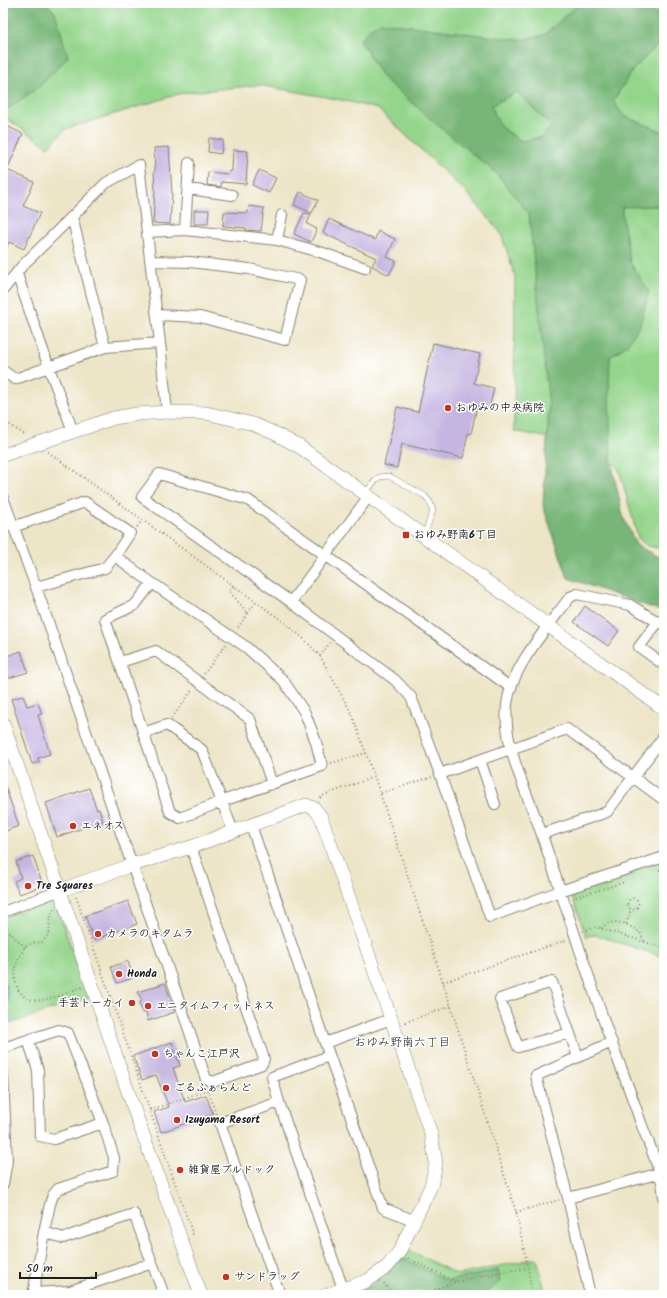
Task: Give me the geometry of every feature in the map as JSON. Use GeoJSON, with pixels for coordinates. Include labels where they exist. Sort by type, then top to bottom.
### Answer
{"type":"FeatureCollection","features":[{"type":"Feature","properties":{"kind":"street"},"geometry":{"type":"LineString","coordinates":[[185,230],[189,163]]}},
{"type":"Feature","properties":{"kind":"street"},"geometry":{"type":"LineString","coordinates":[[3,290],[22,266],[106,183],[139,165],[167,412]]}},
{"type":"Feature","properties":{"kind":"street"},"geometry":{"type":"LineString","coordinates":[[188,189],[232,195]]}},
{"type":"Feature","properties":{"kind":"street"},"geometry":{"type":"LineString","coordinates":[[277,240],[282,215]]}},
{"type":"Feature","properties":{"kind":"street"},"geometry":{"type":"LineString","coordinates":[[72,217],[105,347]]}},
{"type":"Feature","properties":{"kind":"street"},"geometry":{"type":"LineString","coordinates":[[147,232],[185,230],[277,240],[320,252],[365,268]]}},
{"type":"Feature","properties":{"kind":"street"},"geometry":{"type":"LineString","coordinates":[[151,261],[190,262],[249,268],[300,280],[285,340],[200,317],[157,315]]}},
{"type":"Feature","properties":{"kind":"street"},"geometry":{"type":"LineString","coordinates":[[17,274],[49,368],[73,431]]}},
{"type":"Feature","properties":{"kind":"street"},"geometry":{"type":"LineString","coordinates":[[3,370],[15,379],[105,347],[160,343]]}},
{"type":"Feature","properties":{"kind":"street"},"geometry":{"type":"LineString","coordinates":[[3,455],[114,418],[138,414],[167,412],[206,413],[253,424],[271,431],[300,447],[664,709]]}},
{"type":"Feature","properties":{"kind":"street"},"geometry":{"type":"LineString","coordinates":[[510,687],[248,500],[159,474],[142,496],[292,602],[395,680],[412,697],[490,917],[560,891],[664,857]]}},
{"type":"Feature","properties":{"kind":"street"},"geometry":{"type":"LineString","coordinates":[[292,602],[367,494]]}},
{"type":"Feature","properties":{"kind":"street"},"geometry":{"type":"LineString","coordinates":[[3,498],[36,587],[206,1079],[213,1082],[262,1064],[264,1059],[191,847]]}},
{"type":"Feature","properties":{"kind":"street"},"geometry":{"type":"LineString","coordinates":[[13,527],[85,502],[130,533],[105,568],[36,587]]}},
{"type":"Feature","properties":{"kind":"street"},"geometry":{"type":"LineString","coordinates":[[115,556],[246,647],[283,680],[305,713],[316,742],[322,766],[180,818],[170,812],[105,619],[134,605],[152,583]]}},
{"type":"Feature","properties":{"kind":"street"},"geometry":{"type":"LineString","coordinates":[[664,665],[639,647],[661,623],[630,605],[577,594],[570,597],[525,658],[510,687],[506,717],[506,730],[511,750],[542,834],[575,937],[612,1042],[662,1172],[664,1197]]}},
{"type":"Feature","properties":{"kind":"street"},"geometry":{"type":"LineString","coordinates":[[120,662],[156,651],[250,719],[272,784]]}},
{"type":"Feature","properties":{"kind":"street"},"geometry":{"type":"LineString","coordinates":[[3,723],[67,897],[92,984],[139,1122],[201,1295]]}},
{"type":"Feature","properties":{"kind":"street"},"geometry":{"type":"LineString","coordinates":[[143,732],[167,725],[202,750],[234,831]]}},
{"type":"Feature","properties":{"kind":"street"},"geometry":{"type":"LineString","coordinates":[[440,774],[567,729],[664,800]]}},
{"type":"Feature","properties":{"kind":"street"},"geometry":{"type":"LineString","coordinates":[[542,834],[607,812],[664,736]]}},
{"type":"Feature","properties":{"kind":"street"},"geometry":{"type":"LineString","coordinates":[[480,760],[495,804]]}},
{"type":"Feature","properties":{"kind":"street"},"geometry":{"type":"LineString","coordinates":[[3,912],[67,897],[132,865],[191,847],[306,805],[314,808],[321,817],[432,1134],[436,1162],[431,1186],[415,1221],[399,1252],[387,1267],[367,1281],[326,1295]]}},
{"type":"Feature","properties":{"kind":"street"},"geometry":{"type":"LineString","coordinates":[[250,825],[329,1056],[384,1208],[415,1221]]}},
{"type":"Feature","properties":{"kind":"street"},"geometry":{"type":"LineString","coordinates":[[570,1033],[518,1048],[500,999],[552,982],[570,1033],[578,1057]]}},
{"type":"Feature","properties":{"kind":"street"},"geometry":{"type":"LineString","coordinates":[[325,1043],[391,1019]]}},
{"type":"Feature","properties":{"kind":"street"},"geometry":{"type":"LineString","coordinates":[[3,1048],[59,1030],[68,1033],[103,1123],[114,1158],[113,1171],[58,1189],[53,1195],[44,1232],[33,1294],[71,1293],[152,1263]]}},
{"type":"Feature","properties":{"kind":"street"},"geometry":{"type":"LineString","coordinates":[[28,1040],[38,1070],[40,1136],[54,1139],[103,1123]]}},
{"type":"Feature","properties":{"kind":"street"},"geometry":{"type":"LineString","coordinates":[[590,1295],[568,1198],[536,1076],[612,1042]]}},
{"type":"Feature","properties":{"kind":"street"},"geometry":{"type":"LineString","coordinates":[[329,1056],[272,1077],[279,1102],[343,1289]]}},
{"type":"Feature","properties":{"kind":"street"},"geometry":{"type":"LineString","coordinates":[[3,1075],[4,1142],[7,1161],[3,1184]]}},
{"type":"Feature","properties":{"kind":"street"},"geometry":{"type":"LineString","coordinates":[[279,1102],[220,1123],[280,1295]]}},
{"type":"Feature","properties":{"kind":"street"},"geometry":{"type":"LineString","coordinates":[[568,1198],[662,1172]]}},
{"type":"Feature","properties":{"kind":"street"},"geometry":{"type":"LineString","coordinates":[[44,1232],[63,1238],[134,1214],[164,1295]]}},
{"type":"Feature","properties":{"kind":"lane"},"geometry":{"type":"LineString","coordinates":[[367,494],[376,480],[389,476],[425,496],[430,502],[433,511],[423,536]]}},
{"type":"Feature","properties":{"kind":"path"},"geometry":{"type":"LineString","coordinates":[[3,420],[256,602],[303,638],[320,656],[352,714],[443,982],[516,1212],[532,1295]]}},
{"type":"Feature","properties":{"kind":"path"},"geometry":{"type":"LineString","coordinates":[[233,586],[229,590],[248,613]]}},
{"type":"Feature","properties":{"kind":"path"},"geometry":{"type":"LineString","coordinates":[[167,725],[256,602]]}},
{"type":"Feature","properties":{"kind":"path"},"geometry":{"type":"LineString","coordinates":[[320,656],[336,636]]}},
{"type":"Feature","properties":{"kind":"path"},"geometry":{"type":"LineString","coordinates":[[322,766],[366,753]]}},
{"type":"Feature","properties":{"kind":"path"},"geometry":{"type":"LineString","coordinates":[[380,793],[440,774]]}},
{"type":"Feature","properties":{"kind":"path"},"geometry":{"type":"LineString","coordinates":[[314,808],[322,796],[374,777]]}},
{"type":"Feature","properties":{"kind":"path"},"geometry":{"type":"LineString","coordinates":[[79,892],[67,897],[55,907],[50,918],[49,934],[42,942],[35,942],[24,947],[17,961],[14,976],[16,986],[24,996],[33,1000],[44,1000],[92,984]]}},
{"type":"Feature","properties":{"kind":"path"},"geometry":{"type":"LineString","coordinates":[[67,897],[193,1236]]}},
{"type":"Feature","properties":{"kind":"path"},"geometry":{"type":"LineString","coordinates":[[632,898],[637,900],[638,906],[634,910],[631,909],[627,905],[632,898]]}},
{"type":"Feature","properties":{"kind":"path"},"geometry":{"type":"LineString","coordinates":[[626,924],[631,909]]}},
{"type":"Feature","properties":{"kind":"path"},"geometry":{"type":"LineString","coordinates":[[601,928],[608,923],[617,922],[626,924],[640,932],[645,943]]}},
{"type":"Feature","properties":{"kind":"path"},"geometry":{"type":"LineString","coordinates":[[443,982],[575,937],[585,930],[596,927],[664,948]]}},
{"type":"Feature","properties":{"kind":"path"},"geometry":{"type":"LineString","coordinates":[[3,928],[24,947]]}},
{"type":"Feature","properties":{"kind":"path"},"geometry":{"type":"LineString","coordinates":[[208,1090],[220,1123]]}},
{"type":"Feature","properties":{"kind":"path"},"geometry":{"type":"LineString","coordinates":[[516,1212],[568,1198]]}},
{"type":"Feature","properties":{"kind":"path"},"geometry":{"type":"LineString","coordinates":[[399,1252],[457,1283]]}},
{"type":"Feature","properties":{"kind":"path"},"geometry":{"type":"LineString","coordinates":[[424,1295],[437,1288],[493,1274],[528,1268]]}},
{"type":"Feature","properties":{"kind":"path"},"geometry":{"type":"LineString","coordinates":[[388,1295],[391,1293],[403,1295]]}},
{"type":"Feature","properties":{"kind":"green space"},"geometry":{"type":"Polygon","coordinates":[[[3,3],[664,3],[664,549],[647,546],[638,538],[619,469],[594,447],[514,431],[515,276],[501,233],[466,192],[378,109],[342,100],[259,85],[182,93],[66,129],[48,147],[3,116],[3,3]]]}},
{"type":"Feature","properties":{"kind":"green space"},"geometry":{"type":"Polygon","coordinates":[[[3,3],[45,3],[55,12],[68,57],[40,86],[3,112],[3,3]]]}},
{"type":"Feature","properties":{"kind":"green space"},"geometry":{"type":"Polygon","coordinates":[[[596,3],[629,3],[657,14],[663,39],[633,70],[613,101],[624,116],[664,132],[664,209],[655,206],[622,207],[630,262],[649,292],[640,325],[626,346],[610,357],[609,394],[611,461],[623,516],[636,545],[660,558],[664,557],[664,612],[568,578],[543,506],[549,406],[529,214],[497,174],[382,77],[360,40],[370,29],[380,22],[519,40],[544,35],[575,7],[596,3]],[[517,92],[491,106],[501,127],[521,141],[542,137],[551,126],[517,92]]]}},
{"type":"Feature","properties":{"kind":"green space"},"geometry":{"type":"Polygon","coordinates":[[[664,861],[664,957],[596,935],[586,936],[571,893],[664,861]]]}},
{"type":"Feature","properties":{"kind":"green space"},"geometry":{"type":"Polygon","coordinates":[[[54,900],[89,997],[3,1026],[3,917],[54,900]]]}},
{"type":"Feature","properties":{"kind":"green space"},"geometry":{"type":"Polygon","coordinates":[[[407,1249],[458,1275],[537,1258],[546,1295],[346,1295],[407,1249]]]}},
{"type":"Feature","properties":{"kind":"green space"},"geometry":{"type":"Polygon","coordinates":[[[403,1258],[448,1281],[498,1270],[500,1282],[483,1295],[429,1295],[421,1289],[386,1295],[350,1295],[372,1286],[403,1258]]]}},
{"type":"Feature","properties":{"kind":"water"},"geometry":{"type":"Polygon","coordinates":[[[3,983],[6,984],[8,1002],[3,1003],[3,983]]]}},
{"type":"Feature","properties":{"kind":"building"},"geometry":{"type":"Polygon","coordinates":[[[3,124],[23,134],[7,170],[34,182],[23,206],[40,213],[24,249],[9,242],[3,255],[3,124]]]}},
{"type":"Feature","properties":{"kind":"building"},"geometry":{"type":"Polygon","coordinates":[[[209,138],[223,140],[221,154],[208,152],[209,138]]]}},
{"type":"Feature","properties":{"kind":"building"},"geometry":{"type":"Polygon","coordinates":[[[169,147],[172,194],[170,224],[153,223],[155,190],[154,148],[169,147]]]}},
{"type":"Feature","properties":{"kind":"building"},"geometry":{"type":"Polygon","coordinates":[[[233,150],[248,151],[246,184],[221,182],[221,187],[207,185],[208,172],[228,174],[229,171],[232,171],[233,150]]]}},
{"type":"Feature","properties":{"kind":"building"},"geometry":{"type":"Polygon","coordinates":[[[259,170],[276,178],[269,193],[252,185],[259,170]]]}},
{"type":"Feature","properties":{"kind":"building"},"geometry":{"type":"Polygon","coordinates":[[[300,192],[318,200],[312,213],[294,205],[300,192]]]}},
{"type":"Feature","properties":{"kind":"building"},"geometry":{"type":"Polygon","coordinates":[[[249,206],[264,208],[261,231],[223,226],[224,212],[248,213],[249,206]]]}},
{"type":"Feature","properties":{"kind":"building"},"geometry":{"type":"Polygon","coordinates":[[[194,210],[209,210],[208,224],[194,224],[194,210]]]}},
{"type":"Feature","properties":{"kind":"building"},"geometry":{"type":"Polygon","coordinates":[[[304,213],[311,214],[307,224],[317,229],[311,242],[294,234],[304,213]]]}},
{"type":"Feature","properties":{"kind":"building"},"geometry":{"type":"Polygon","coordinates":[[[329,219],[375,240],[378,231],[395,239],[387,257],[396,261],[389,275],[372,266],[376,258],[323,233],[329,219]]]}},
{"type":"Feature","properties":{"kind":"building","name":"おゆみの中央病院"},"geometry":{"type":"Polygon","coordinates":[[[433,343],[480,354],[474,383],[494,388],[489,409],[477,406],[471,434],[468,433],[463,458],[402,444],[397,468],[384,465],[397,407],[418,412],[433,343]]]}},
{"type":"Feature","properties":{"kind":"building"},"geometry":{"type":"Polygon","coordinates":[[[585,606],[619,631],[608,646],[574,622],[585,606]]]}},
{"type":"Feature","properties":{"kind":"building"},"geometry":{"type":"Polygon","coordinates":[[[21,651],[28,672],[9,678],[3,661],[8,659],[7,656],[21,651]]]}},
{"type":"Feature","properties":{"kind":"building"},"geometry":{"type":"Polygon","coordinates":[[[23,696],[27,706],[38,703],[42,714],[38,715],[50,754],[38,758],[39,762],[32,764],[11,699],[23,696]]]}},
{"type":"Feature","properties":{"kind":"building"},"geometry":{"type":"Polygon","coordinates":[[[3,783],[19,826],[3,832],[3,783]]]}},
{"type":"Feature","properties":{"kind":"building"},"geometry":{"type":"Polygon","coordinates":[[[89,788],[97,810],[99,809],[103,821],[57,837],[46,803],[89,788]]]}},
{"type":"Feature","properties":{"kind":"building"},"geometry":{"type":"Polygon","coordinates":[[[33,856],[43,886],[19,894],[14,881],[21,878],[16,862],[33,856]]]}},
{"type":"Feature","properties":{"kind":"building"},"geometry":{"type":"Polygon","coordinates":[[[128,901],[137,924],[94,940],[85,916],[128,901]]]}},
{"type":"Feature","properties":{"kind":"building"},"geometry":{"type":"Polygon","coordinates":[[[128,961],[133,978],[117,983],[111,967],[128,961]]]}},
{"type":"Feature","properties":{"kind":"building"},"geometry":{"type":"Polygon","coordinates":[[[165,983],[175,1012],[148,1021],[146,1012],[143,1013],[139,1003],[142,1001],[138,992],[165,983]]]}},
{"type":"Feature","properties":{"kind":"building"},"geometry":{"type":"Polygon","coordinates":[[[172,1042],[180,1066],[173,1068],[185,1102],[206,1095],[213,1114],[161,1132],[154,1112],[169,1107],[156,1075],[142,1080],[133,1056],[172,1042]]]}},
{"type":"Feature","properties":{"kind":"place","name":"おゆみの中央病院"},"geometry":{"type":"Point","coordinates":[448,408]}},
{"type":"Feature","properties":{"kind":"place","name":"おゆみ野南6丁目"},"geometry":{"type":"Point","coordinates":[406,535]}},
{"type":"Feature","properties":{"kind":"place","name":"エネオス"},"geometry":{"type":"Point","coordinates":[73,826]}},
{"type":"Feature","properties":{"kind":"place","name":"Tre Squares"},"geometry":{"type":"Point","coordinates":[28,886]}},
{"type":"Feature","properties":{"kind":"place","name":"カメラのキタムラ"},"geometry":{"type":"Point","coordinates":[98,934]}},
{"type":"Feature","properties":{"kind":"place","name":"Honda"},"geometry":{"type":"Point","coordinates":[119,974]}},
{"type":"Feature","properties":{"kind":"place","name":"手芸トーカイ"},"geometry":{"type":"Point","coordinates":[132,1003]}},
{"type":"Feature","properties":{"kind":"place","name":"エニタイムフィットネス"},"geometry":{"type":"Point","coordinates":[148,1006]}},
{"type":"Feature","properties":{"kind":"place","name":"ちゃんこ江戸沢"},"geometry":{"type":"Point","coordinates":[155,1054]}},
{"type":"Feature","properties":{"kind":"place","name":"ごるふぁらんど"},"geometry":{"type":"Point","coordinates":[166,1088]}},
{"type":"Feature","properties":{"kind":"place","name":"Izuyama Resort"},"geometry":{"type":"Point","coordinates":[177,1120]}},
{"type":"Feature","properties":{"kind":"place","name":"雑貨屋ブルドック"},"geometry":{"type":"Point","coordinates":[180,1170]}},
{"type":"Feature","properties":{"kind":"place","name":"サンドラッグ"},"geometry":{"type":"Point","coordinates":[226,1277]}},
{"type":"Feature","properties":{"kind":"district","name":"おゆみ野南六丁目"},"geometry":{"type":"Point","coordinates":[402,1042]}}]}
